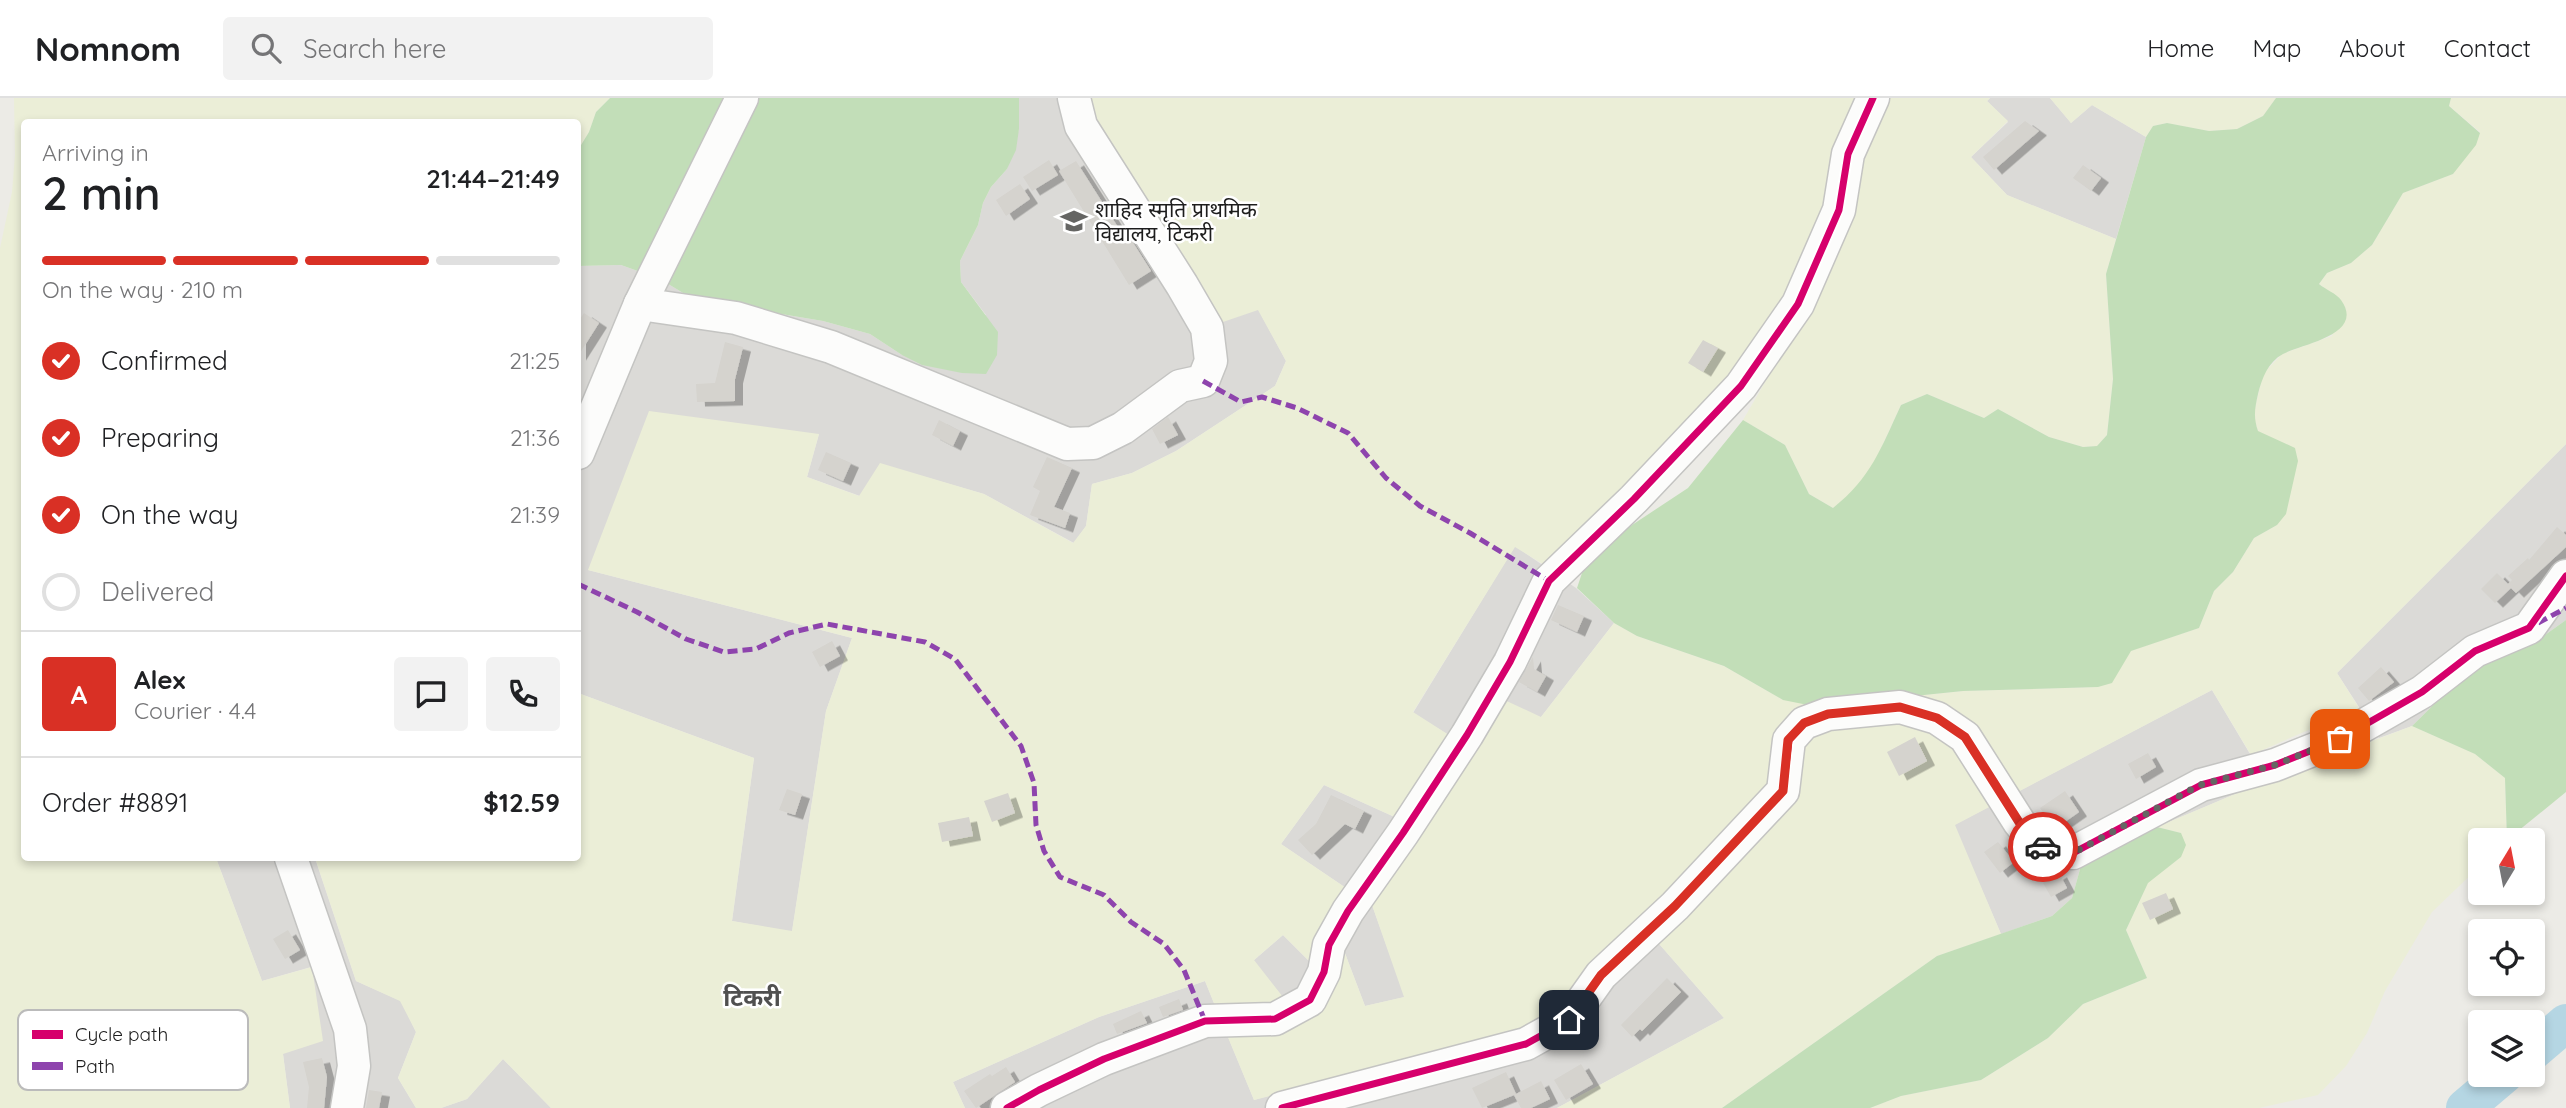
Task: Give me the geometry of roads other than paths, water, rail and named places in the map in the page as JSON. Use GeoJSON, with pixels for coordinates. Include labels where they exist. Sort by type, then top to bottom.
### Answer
{"type":"FeatureCollection","features":[{"type":"Feature","properties":{"kind":"street"},"geometry":{"type":"LineString","coordinates":[[581,446],[640,304],[742,98]]}},
{"type":"Feature","properties":{"kind":"street"},"geometry":{"type":"LineString","coordinates":[[640,304],[736,318],[831,347],[1067,444],[1093,443],[1123,428],[1180,386],[1203,381],[1211,361],[1207,328],[1081,126],[1074,98]]}},
{"type":"Feature","properties":{"kind":"street"},"geometry":{"type":"LineString","coordinates":[[1007,1108],[1104,1059],[1205,1021],[1275,1019],[1310,1000],[1324,972],[1329,945],[1348,911],[1467,735],[1510,662],[1549,581],[1634,499],[1741,386],[1798,304],[1839,210],[1848,154],[1873,98]]}},
{"type":"Feature","properties":{"kind":"street"},"geometry":{"type":"LineString","coordinates":[[1282,1108],[1526,1044],[1569,1020],[1601,975],[1675,906],[1783,791],[1788,740],[1804,723],[1828,714],[1900,707],[1937,718],[1965,737],[2019,822],[2039,846],[2073,853],[2200,785],[2275,765],[2340,739],[2422,692],[2475,651],[2529,628],[2566,576]]}},
{"type":"Feature","properties":{"kind":"street"},"geometry":{"type":"LineString","coordinates":[[292,861],[350,1028],[354,1066],[346,1108]]}},
{"type":"Feature","properties":{"kind":"waterway"},"geometry":{"type":"LineString","coordinates":[[2545,1041],[2566,1023]]}},
{"type":"Feature","properties":{"kind":"waterway"},"geometry":{"type":"LineString","coordinates":[[2465,1108],[2490,1087]]}},
{"type":"Feature","properties":{"kind":"place","name":"शाहिद स्मृति प्राथमिक विद्यालय, टिकरी"},"geometry":{"type":"Point","coordinates":[1074,221]}},
{"type":"Feature","properties":{"kind":"district","name":"टिकरी"},"geometry":{"type":"Point","coordinates":[752,997]}}]}
